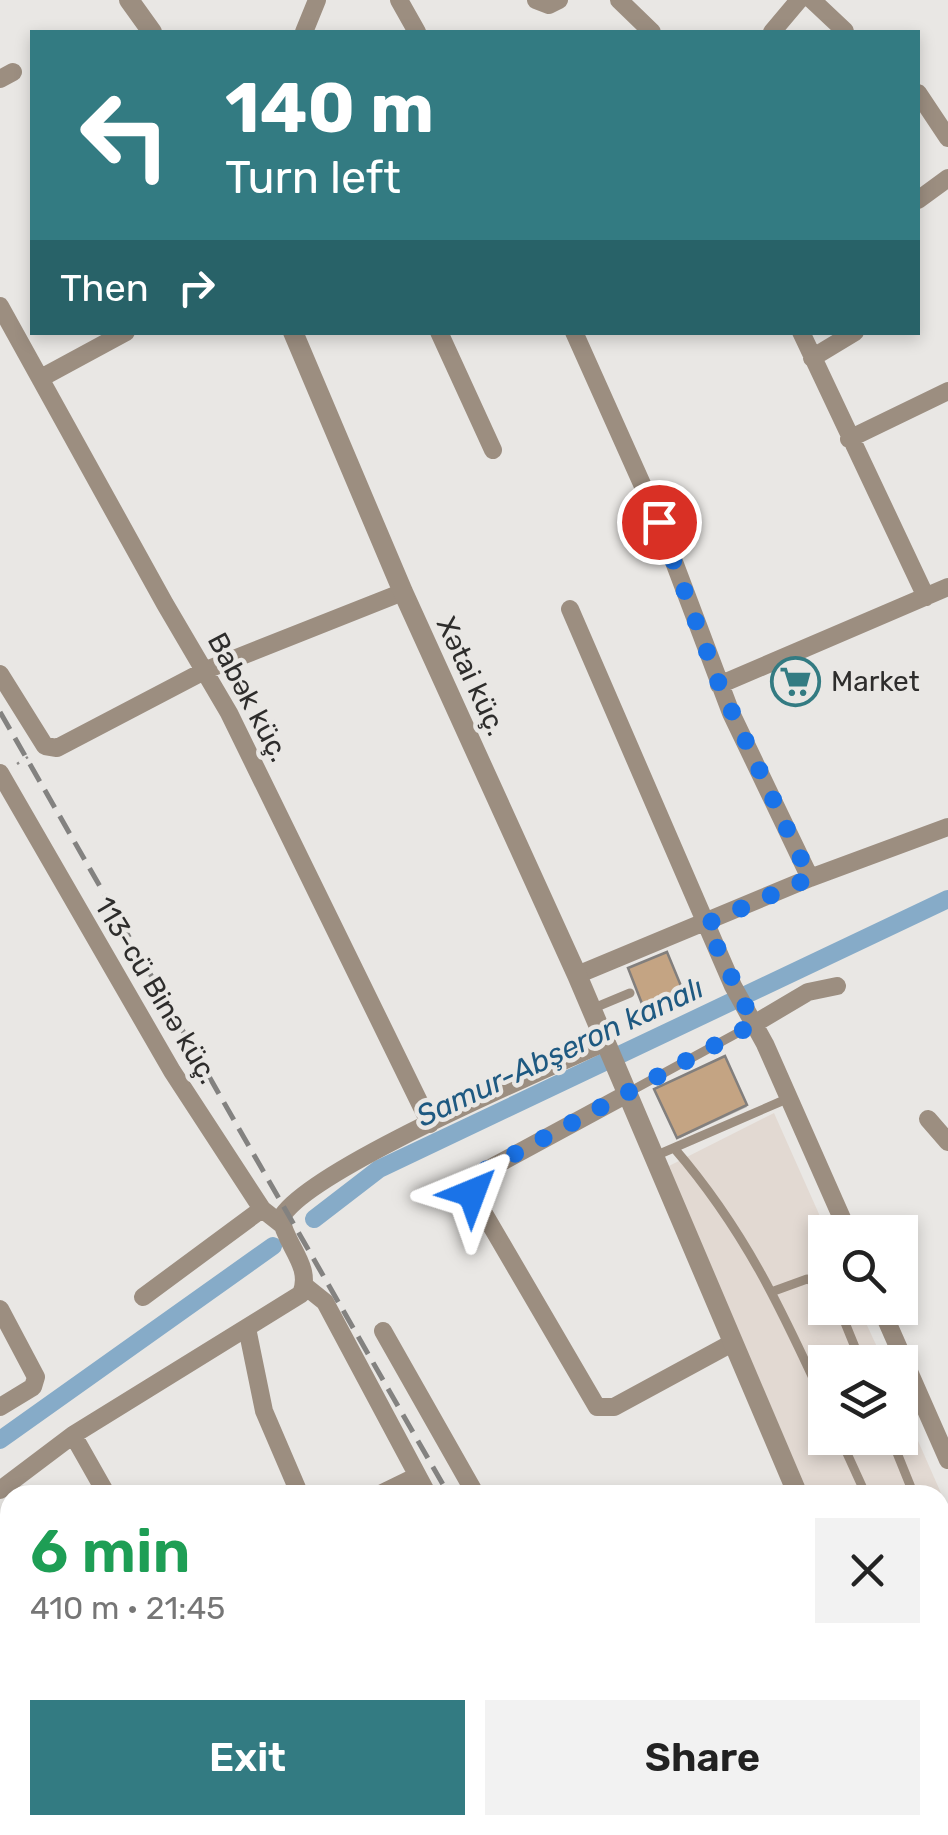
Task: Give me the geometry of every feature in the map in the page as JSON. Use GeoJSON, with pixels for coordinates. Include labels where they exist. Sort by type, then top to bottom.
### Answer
{"type":"FeatureCollection","features":[{"type":"Feature","properties":{"kind":"street"},"geometry":{"type":"LineString","coordinates":[[129,0],[151,30]]}},
{"type":"Feature","properties":{"kind":"street"},"geometry":{"type":"LineString","coordinates":[[305,30],[317,0]]}},
{"type":"Feature","properties":{"kind":"street"},"geometry":{"type":"LineString","coordinates":[[399,0],[417,30]]}},
{"type":"Feature","properties":{"kind":"street"},"geometry":{"type":"LineString","coordinates":[[536,0],[550,5],[559,0]]}},
{"type":"Feature","properties":{"kind":"street"},"geometry":{"type":"LineString","coordinates":[[619,0],[650,30]]}},
{"type":"Feature","properties":{"kind":"street"},"geometry":{"type":"LineString","coordinates":[[774,30],[799,0]]}},
{"type":"Feature","properties":{"kind":"street"},"geometry":{"type":"LineString","coordinates":[[812,0],[845,30]]}},
{"type":"Feature","properties":{"kind":"street"},"geometry":{"type":"LineString","coordinates":[[920,97],[948,138]]}},
{"type":"Feature","properties":{"kind":"street"},"geometry":{"type":"LineString","coordinates":[[920,199],[948,178]]}},
{"type":"Feature","properties":{"kind":"street","name":"Babək küç."},"geometry":{"type":"LineString","coordinates":[[0,306],[24,329],[41,378],[165,604],[206,670],[430,1124]]}},
{"type":"Feature","properties":{"kind":"street"},"geometry":{"type":"LineString","coordinates":[[41,378],[120,335]]}},
{"type":"Feature","properties":{"kind":"street","name":"Xətai küç."},"geometry":{"type":"LineString","coordinates":[[294,335],[403,592],[577,975],[626,1094]]}},
{"type":"Feature","properties":{"kind":"street"},"geometry":{"type":"LineString","coordinates":[[440,335],[493,450]]}},
{"type":"Feature","properties":{"kind":"street"},"geometry":{"type":"LineString","coordinates":[[575,335],[659,522],[719,684],[810,878]]}},
{"type":"Feature","properties":{"kind":"street"},"geometry":{"type":"LineString","coordinates":[[802,335],[926,597]]}},
{"type":"Feature","properties":{"kind":"street"},"geometry":{"type":"LineString","coordinates":[[812,358],[849,335]]}},
{"type":"Feature","properties":{"kind":"street"},"geometry":{"type":"LineString","coordinates":[[849,438],[948,391]]}},
{"type":"Feature","properties":{"kind":"street"},"geometry":{"type":"LineString","coordinates":[[719,684],[948,587]]}},
{"type":"Feature","properties":{"kind":"street"},"geometry":{"type":"LineString","coordinates":[[0,674],[51,747],[206,670],[403,592]]}},
{"type":"Feature","properties":{"kind":"street"},"geometry":{"type":"LineString","coordinates":[[570,609],[733,986],[789,1098],[841,1215]]}},
{"type":"Feature","properties":{"kind":"street","name":"113-cü Binə küç."},"geometry":{"type":"LineString","coordinates":[[0,773],[162,1055],[262,1209],[281,1224]]}},
{"type":"Feature","properties":{"kind":"street"},"geometry":{"type":"LineString","coordinates":[[577,975],[810,878],[948,827]]}},
{"type":"Feature","properties":{"kind":"street"},"geometry":{"type":"LineString","coordinates":[[750,1016],[808,992],[837,986]]}},
{"type":"Feature","properties":{"kind":"street"},"geometry":{"type":"LineString","coordinates":[[7,1485],[74,1435],[293,1300],[304,1286],[304,1270],[281,1224],[287,1208],[389,1144],[605,1042]]}},
{"type":"Feature","properties":{"kind":"street"},"geometry":{"type":"LineString","coordinates":[[732,1343],[614,1407],[597,1406],[472,1193],[474,1176],[626,1094],[794,1485]]}},
{"type":"Feature","properties":{"kind":"street"},"geometry":{"type":"LineString","coordinates":[[928,1119],[948,1142]]}},
{"type":"Feature","properties":{"kind":"street"},"geometry":{"type":"LineString","coordinates":[[143,1297],[262,1209]]}},
{"type":"Feature","properties":{"kind":"street"},"geometry":{"type":"LineString","coordinates":[[304,1286],[324,1302],[422,1485]]}},
{"type":"Feature","properties":{"kind":"street"},"geometry":{"type":"LineString","coordinates":[[0,1309],[36,1377],[33,1387],[0,1407]]}},
{"type":"Feature","properties":{"kind":"street"},"geometry":{"type":"LineString","coordinates":[[888,1325],[948,1460]]}},
{"type":"Feature","properties":{"kind":"street"},"geometry":{"type":"LineString","coordinates":[[246,1328],[264,1411],[296,1485]]}},
{"type":"Feature","properties":{"kind":"street"},"geometry":{"type":"LineString","coordinates":[[383,1331],[470,1485]]}},
{"type":"Feature","properties":{"kind":"street"},"geometry":{"type":"LineString","coordinates":[[74,1435],[102,1485]]}},
{"type":"Feature","properties":{"kind":"street"},"geometry":{"type":"LineString","coordinates":[[399,1485],[417,1476]]}},
{"type":"Feature","properties":{"kind":"lane"},"geometry":{"type":"LineString","coordinates":[[591,1010],[630,993]]}},
{"type":"Feature","properties":{"kind":"lane"},"geometry":{"type":"LineString","coordinates":[[626,1094],[750,1016]]}},
{"type":"Feature","properties":{"kind":"lane"},"geometry":{"type":"LineString","coordinates":[[652,1158],[789,1098]]}},
{"type":"Feature","properties":{"kind":"lane"},"geometry":{"type":"LineString","coordinates":[[674,1148],[725,1210],[774,1291],[808,1366]]}},
{"type":"Feature","properties":{"kind":"lane"},"geometry":{"type":"LineString","coordinates":[[774,1291],[808,1278]]}},
{"type":"Feature","properties":{"kind":"lane"},"geometry":{"type":"LineString","coordinates":[[848,1455],[861,1485]]}},
{"type":"Feature","properties":{"kind":"lane"},"geometry":{"type":"LineString","coordinates":[[898,1455],[910,1485]]}},
{"type":"Feature","properties":{"kind":"path"},"geometry":{"type":"LineString","coordinates":[[0,773],[51,747]]}},
{"type":"Feature","properties":{"kind":"shaded area"},"geometry":{"type":"Polygon","coordinates":[[[774,1113],[819,1215],[808,1215],[808,1325],[867,1325],[876,1345],[808,1345],[808,1455],[918,1455],[918,1441],[937,1485],[805,1485],[667,1167],[774,1113]]]}},
{"type":"Feature","properties":{"kind":"building"},"geometry":{"type":"Polygon","coordinates":[[[667,952],[686,998],[646,1014],[628,968],[667,952]]]}},
{"type":"Feature","properties":{"kind":"building"},"geometry":{"type":"Polygon","coordinates":[[[725,1056],[747,1105],[677,1138],[654,1089],[725,1056]]]}},
{"type":"Feature","properties":{"kind":"waterway","name":"Samur-Abşeron kanalı"},"geometry":{"type":"LineString","coordinates":[[314,1219],[379,1169],[948,899]]}},
{"type":"Feature","properties":{"kind":"waterway","name":"Samur-Abşeron kanalı"},"geometry":{"type":"LineString","coordinates":[[0,1440],[273,1246]]}},
{"type":"Feature","properties":{"kind":"railway"},"geometry":{"type":"LineString","coordinates":[[0,712],[443,1485]]}},
{"type":"Feature","properties":{"kind":"place","name":"Market"},"geometry":{"type":"Point","coordinates":[796,681]}},
{"type":"Feature","properties":{"kind":"route"},"geometry":{"type":"LineString","coordinates":[[472,1193],[474,1176],[754,1024],[706,924],[810,878],[731,713],[659,522]]}}]}
